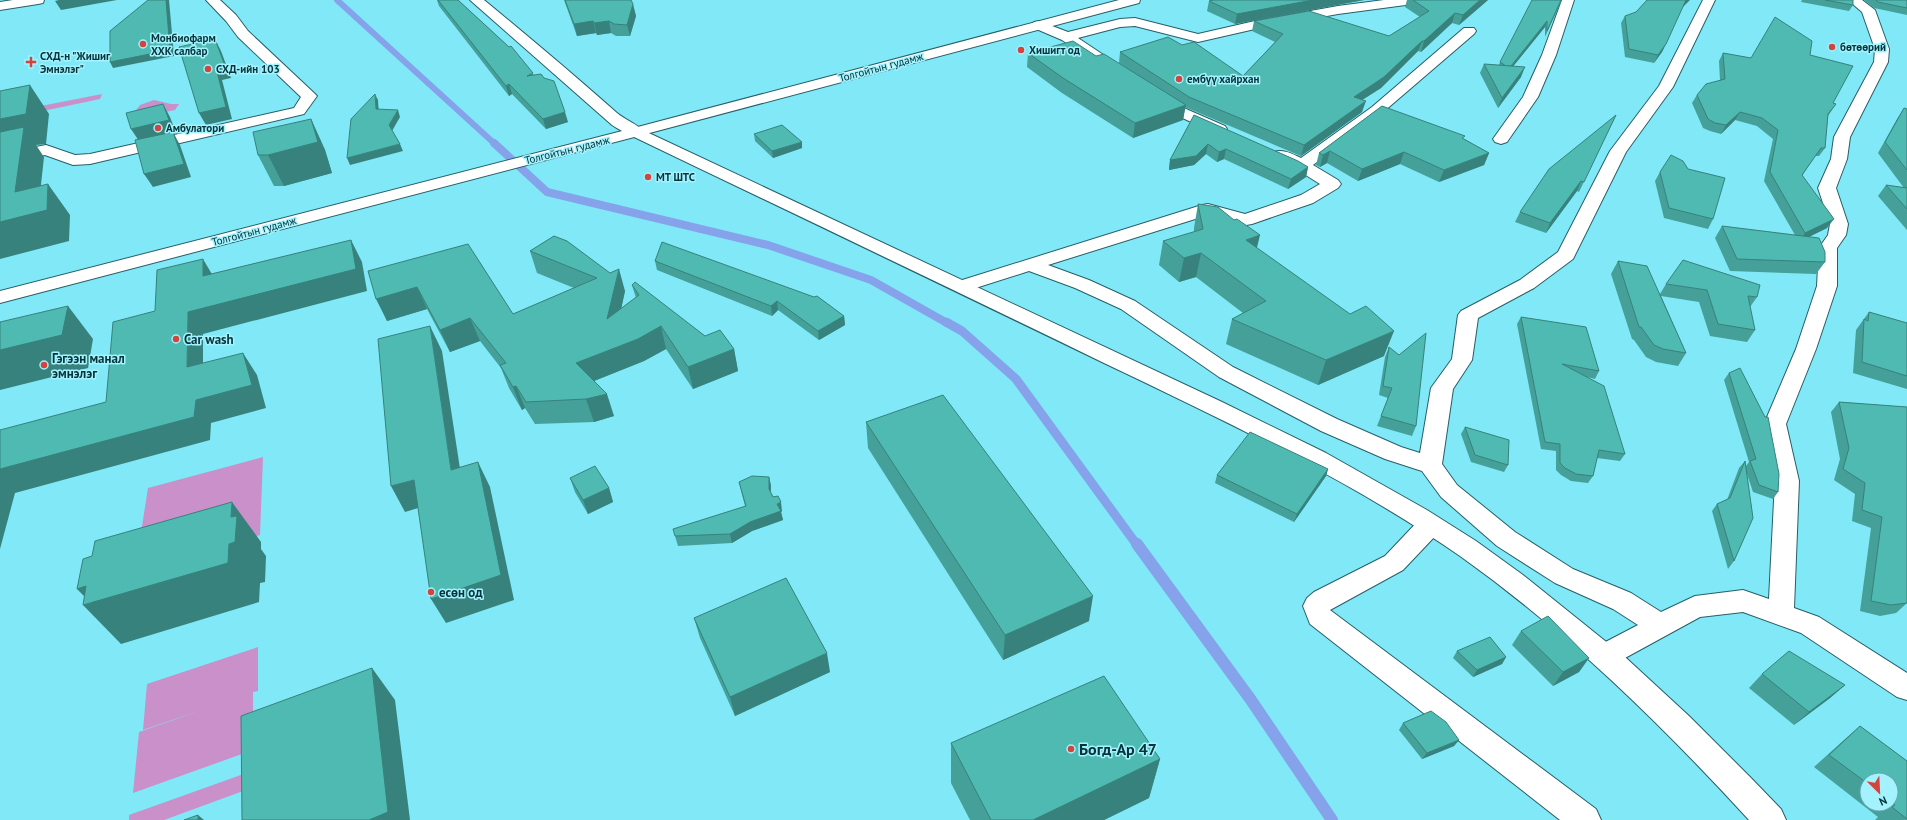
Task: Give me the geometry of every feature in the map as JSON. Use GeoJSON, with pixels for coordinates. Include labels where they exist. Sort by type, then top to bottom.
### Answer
{"type":"FeatureCollection","features":[{"type":"Feature","properties":{"kind":"street"},"geometry":{"type":"LineString","coordinates":[[0,6],[38,0]]}},
{"type":"Feature","properties":{"kind":"street"},"geometry":{"type":"LineString","coordinates":[[0,159],[46,150],[73,160],[90,159],[299,111],[309,96],[243,34],[231,18],[212,0]]}},
{"type":"Feature","properties":{"kind":"street"},"geometry":{"type":"LineString","coordinates":[[476,0],[562,72],[618,122],[636,132],[963,286],[1270,434],[1371,490],[1430,525],[1514,582],[1604,656],[1720,766],[1770,820]]}},
{"type":"Feature","properties":{"kind":"street","name":"Толгойтын гудамж"},"geometry":{"type":"LineString","coordinates":[[0,297],[636,132],[1134,0]]}},
{"type":"Feature","properties":{"kind":"street"},"geometry":{"type":"LineString","coordinates":[[1067,37],[1120,23],[1135,22],[1198,38],[1270,22],[1338,10],[1413,0]]}},
{"type":"Feature","properties":{"kind":"street"},"geometry":{"type":"LineString","coordinates":[[1501,139],[1530,97],[1550,56],[1568,0]]}},
{"type":"Feature","properties":{"kind":"street"},"geometry":{"type":"LineString","coordinates":[[1430,465],[1442,388],[1462,360],[1468,315],[1527,284],[1566,255],[1618,151],[1666,87],[1709,0]]}},
{"type":"Feature","properties":{"kind":"street"},"geometry":{"type":"LineString","coordinates":[[1782,616],[1787,481],[1775,424],[1806,349],[1827,286],[1828,248],[1836,235],[1839,224],[1827,188],[1839,159],[1842,137],[1881,62],[1882,49],[1868,10],[1854,0]]}},
{"type":"Feature","properties":{"kind":"street"},"geometry":{"type":"LineString","coordinates":[[1039,25],[1067,37],[1111,66]]}},
{"type":"Feature","properties":{"kind":"street"},"geometry":{"type":"LineString","coordinates":[[1302,165],[1377,110],[1469,31]]}},
{"type":"Feature","properties":{"kind":"street"},"geometry":{"type":"LineString","coordinates":[[1149,91],[1181,112],[1231,134]]}},
{"type":"Feature","properties":{"kind":"street"},"geometry":{"type":"LineString","coordinates":[[963,286],[1208,209],[1246,220],[1307,199],[1332,184],[1302,165],[1266,149]]}},
{"type":"Feature","properties":{"kind":"street"},"geometry":{"type":"LineString","coordinates":[[1030,265],[1082,284],[1128,305],[1226,372],[1329,425],[1393,453],[1430,465],[1449,491],[1506,539],[1564,576],[1622,601],[1660,625]]}},
{"type":"Feature","properties":{"kind":"street"},"geometry":{"type":"LineString","coordinates":[[1430,525],[1394,563],[1322,600],[1316,606],[1319,616],[1585,820]]}},
{"type":"Feature","properties":{"kind":"street"},"geometry":{"type":"LineString","coordinates":[[1604,656],[1695,607],[1744,602],[1810,625],[1907,688]]}},
{"type":"Feature","properties":{"kind":"shaded area"},"geometry":{"type":"Polygon","coordinates":[[[102,94],[100,99],[0,120],[0,114],[102,94]]]}},
{"type":"Feature","properties":{"kind":"shaded area"},"geometry":{"type":"Polygon","coordinates":[[[154,100],[171,104],[179,104],[175,110],[129,119],[140,105],[154,100]]]}},
{"type":"Feature","properties":{"kind":"shaded area"},"geometry":{"type":"Polygon","coordinates":[[[263,457],[260,535],[135,571],[148,488],[263,457]]]}},
{"type":"Feature","properties":{"kind":"shaded area"},"geometry":{"type":"Polygon","coordinates":[[[258,647],[258,691],[253,692],[253,750],[133,793],[139,732],[208,708],[143,730],[147,684],[258,647]]]}},
{"type":"Feature","properties":{"kind":"shaded area"},"geometry":{"type":"Polygon","coordinates":[[[252,771],[254,787],[164,820],[129,820],[129,815],[252,771]]]}},
{"type":"Feature","properties":{"kind":"building","name":"Монбиофарм ХХК салбар"},"geometry":{"type":"Polygon","coordinates":[[[148,0],[166,0],[170,50],[110,62],[110,31],[148,0]]]}},
{"type":"Feature","properties":{"kind":"building"},"geometry":{"type":"Polygon","coordinates":[[[438,0],[458,0],[509,47],[511,46],[533,73],[527,76],[541,74],[544,78],[554,81],[565,112],[543,119],[509,84],[506,86],[438,0]]]}},
{"type":"Feature","properties":{"kind":"building"},"geometry":{"type":"Polygon","coordinates":[[[565,0],[631,0],[633,4],[627,25],[614,24],[609,21],[594,23],[593,21],[574,24],[565,0]]]}},
{"type":"Feature","properties":{"kind":"building"},"geometry":{"type":"Polygon","coordinates":[[[1313,0],[1237,14],[1209,1],[1313,0]]]}},
{"type":"Feature","properties":{"kind":"building"},"geometry":{"type":"Polygon","coordinates":[[[1413,0],[1480,0],[1463,15],[1455,13],[1424,41],[1422,41],[1384,77],[1354,97],[1366,101],[1304,145],[1189,97],[1120,52],[1168,37],[1182,45],[1194,42],[1243,76],[1283,34],[1254,21],[1309,11],[1389,36],[1429,11],[1413,0]]]}},
{"type":"Feature","properties":{"kind":"building"},"geometry":{"type":"Polygon","coordinates":[[[1532,0],[1561,0],[1547,31],[1547,21],[1511,66],[1506,66],[1500,62],[1532,0]]]}},
{"type":"Feature","properties":{"kind":"building"},"geometry":{"type":"Polygon","coordinates":[[[1647,0],[1686,0],[1666,44],[1658,55],[1629,49],[1625,16],[1636,12],[1647,0]]]}},
{"type":"Feature","properties":{"kind":"building"},"geometry":{"type":"Polygon","coordinates":[[[1825,0],[1853,0],[1853,5],[1825,0]]]}},
{"type":"Feature","properties":{"kind":"building"},"geometry":{"type":"Polygon","coordinates":[[[1876,0],[1907,0],[1907,8],[1878,2],[1876,0]]]}},
{"type":"Feature","properties":{"kind":"building"},"geometry":{"type":"Polygon","coordinates":[[[1775,17],[1812,41],[1810,55],[1853,66],[1833,103],[1836,104],[1828,114],[1825,148],[1821,148],[1802,175],[1834,219],[1805,233],[1770,172],[1778,130],[1762,118],[1740,112],[1726,125],[1715,123],[1708,119],[1697,95],[1706,84],[1725,79],[1723,53],[1751,58],[1775,17]]]}},
{"type":"Feature","properties":{"kind":"building"},"geometry":{"type":"Polygon","coordinates":[[[215,39],[225,66],[216,68],[226,107],[199,113],[179,47],[215,39]]]}},
{"type":"Feature","properties":{"kind":"building"},"geometry":{"type":"Polygon","coordinates":[[[1073,41],[1096,56],[1104,54],[1186,105],[1135,123],[1063,78],[1028,53],[1073,41]]]}},
{"type":"Feature","properties":{"kind":"building"},"geometry":{"type":"Polygon","coordinates":[[[1484,64],[1525,67],[1502,98],[1484,64]]]}},
{"type":"Feature","properties":{"kind":"building"},"geometry":{"type":"Polygon","coordinates":[[[30,85],[26,114],[0,119],[0,91],[30,85]]]}},
{"type":"Feature","properties":{"kind":"building"},"geometry":{"type":"Polygon","coordinates":[[[375,94],[376,109],[398,110],[389,125],[400,144],[347,158],[351,119],[375,94]]]}},
{"type":"Feature","properties":{"kind":"building"},"geometry":{"type":"Polygon","coordinates":[[[163,104],[169,120],[131,129],[126,113],[163,104]]]}},
{"type":"Feature","properties":{"kind":"building"},"geometry":{"type":"Polygon","coordinates":[[[1382,106],[1465,136],[1462,138],[1489,153],[1444,170],[1404,152],[1362,169],[1330,151],[1323,155],[1319,153],[1382,106]]]}},
{"type":"Feature","properties":{"kind":"building"},"geometry":{"type":"Polygon","coordinates":[[[1904,108],[1907,109],[1907,170],[1885,142],[1904,108]]]}},
{"type":"Feature","properties":{"kind":"building"},"geometry":{"type":"Polygon","coordinates":[[[1194,115],[1298,161],[1308,167],[1291,179],[1226,149],[1219,152],[1208,144],[1196,156],[1170,160],[1194,115]]]}},
{"type":"Feature","properties":{"kind":"building"},"geometry":{"type":"Polygon","coordinates":[[[1616,115],[1584,182],[1581,181],[1550,223],[1520,212],[1549,169],[1616,115]]]}},
{"type":"Feature","properties":{"kind":"building"},"geometry":{"type":"Polygon","coordinates":[[[311,119],[318,142],[268,155],[258,155],[253,132],[311,119]]]}},
{"type":"Feature","properties":{"kind":"building"},"geometry":{"type":"Polygon","coordinates":[[[782,125],[802,142],[772,151],[754,134],[782,125]]]}},
{"type":"Feature","properties":{"kind":"building"},"geometry":{"type":"Polygon","coordinates":[[[24,127],[15,192],[48,184],[47,210],[0,222],[0,132],[24,127]]]}},
{"type":"Feature","properties":{"kind":"building"},"geometry":{"type":"Polygon","coordinates":[[[173,132],[184,164],[144,174],[135,140],[173,132]]]}},
{"type":"Feature","properties":{"kind":"building"},"geometry":{"type":"Polygon","coordinates":[[[1671,155],[1683,161],[1688,169],[1725,178],[1713,219],[1669,208],[1660,172],[1671,155]]]}},
{"type":"Feature","properties":{"kind":"building"},"geometry":{"type":"Polygon","coordinates":[[[1886,185],[1907,188],[1907,209],[1886,185]]]}},
{"type":"Feature","properties":{"kind":"building"},"geometry":{"type":"Polygon","coordinates":[[[1198,204],[1218,207],[1234,220],[1237,219],[1260,235],[1246,240],[1350,314],[1366,306],[1394,331],[1326,360],[1232,319],[1266,301],[1201,253],[1184,258],[1163,241],[1203,229],[1198,204]]]}},
{"type":"Feature","properties":{"kind":"building"},"geometry":{"type":"Polygon","coordinates":[[[1722,226],[1819,238],[1825,252],[1825,262],[1737,259],[1722,226]]]}},
{"type":"Feature","properties":{"kind":"building"},"geometry":{"type":"Polygon","coordinates":[[[554,236],[567,241],[610,273],[619,269],[607,319],[639,295],[632,285],[635,282],[705,336],[720,330],[734,349],[688,367],[661,326],[638,339],[576,363],[607,394],[586,399],[526,402],[516,386],[513,387],[500,365],[506,363],[470,318],[440,330],[417,287],[376,299],[368,271],[468,244],[513,314],[597,278],[530,251],[554,236]]]}},
{"type":"Feature","properties":{"kind":"building"},"geometry":{"type":"Polygon","coordinates":[[[351,240],[356,269],[188,312],[187,367],[243,353],[252,385],[196,400],[194,417],[0,469],[0,430],[106,402],[113,322],[155,311],[157,270],[203,259],[203,276],[351,240]]]}},
{"type":"Feature","properties":{"kind":"building"},"geometry":{"type":"Polygon","coordinates":[[[662,242],[814,297],[817,296],[844,316],[818,331],[777,301],[771,306],[655,261],[662,242]]]}},
{"type":"Feature","properties":{"kind":"building"},"geometry":{"type":"Polygon","coordinates":[[[1683,260],[1760,285],[1757,297],[1748,296],[1755,330],[1718,324],[1707,290],[1666,284],[1683,260]]]}},
{"type":"Feature","properties":{"kind":"building"},"geometry":{"type":"Polygon","coordinates":[[[1618,261],[1647,266],[1686,353],[1663,349],[1654,345],[1641,327],[1639,327],[1618,261]]]}},
{"type":"Feature","properties":{"kind":"building"},"geometry":{"type":"Polygon","coordinates":[[[68,306],[62,335],[0,350],[0,322],[68,306]]]}},
{"type":"Feature","properties":{"kind":"building"},"geometry":{"type":"Polygon","coordinates":[[[1869,312],[1907,323],[1907,376],[1862,362],[1864,319],[1868,321],[1869,312]]]}},
{"type":"Feature","properties":{"kind":"building"},"geometry":{"type":"Polygon","coordinates":[[[1521,317],[1586,327],[1599,371],[1562,364],[1604,386],[1625,454],[1599,450],[1593,476],[1576,474],[1565,468],[1560,463],[1560,444],[1545,442],[1521,317]]]}},
{"type":"Feature","properties":{"kind":"building"},"geometry":{"type":"Polygon","coordinates":[[[430,326],[451,470],[478,462],[501,575],[431,599],[414,480],[391,486],[378,339],[430,326]]]}},
{"type":"Feature","properties":{"kind":"building"},"geometry":{"type":"Polygon","coordinates":[[[1426,333],[1416,426],[1381,416],[1392,388],[1383,386],[1389,347],[1399,355],[1426,333]]]}},
{"type":"Feature","properties":{"kind":"building"},"geometry":{"type":"Polygon","coordinates":[[[1740,368],[1765,417],[1768,417],[1779,474],[1778,492],[1759,485],[1750,461],[1756,459],[1729,373],[1740,368]]]}},
{"type":"Feature","properties":{"kind":"building"},"geometry":{"type":"Polygon","coordinates":[[[943,395],[1093,596],[1005,635],[866,422],[943,395]]]}},
{"type":"Feature","properties":{"kind":"building"},"geometry":{"type":"Polygon","coordinates":[[[1839,402],[1907,407],[1907,603],[1891,605],[1871,601],[1882,517],[1862,510],[1865,483],[1843,469],[1849,448],[1839,402]]]}},
{"type":"Feature","properties":{"kind":"building"},"geometry":{"type":"Polygon","coordinates":[[[1465,427],[1509,440],[1508,465],[1475,455],[1465,427]]]}},
{"type":"Feature","properties":{"kind":"building"},"geometry":{"type":"Polygon","coordinates":[[[1250,432],[1328,469],[1297,514],[1217,475],[1250,432]]]}},
{"type":"Feature","properties":{"kind":"building"},"geometry":{"type":"Polygon","coordinates":[[[1745,461],[1753,518],[1734,561],[1717,504],[1730,498],[1745,461]]]}},
{"type":"Feature","properties":{"kind":"building"},"geometry":{"type":"Polygon","coordinates":[[[595,466],[609,488],[583,500],[570,478],[595,466]]]}},
{"type":"Feature","properties":{"kind":"building"},"geometry":{"type":"Polygon","coordinates":[[[752,476],[769,477],[769,489],[773,497],[778,496],[781,502],[777,504],[781,511],[750,522],[730,534],[675,536],[673,529],[746,506],[739,482],[752,476]]]}},
{"type":"Feature","properties":{"kind":"building"},"geometry":{"type":"Polygon","coordinates":[[[232,502],[231,517],[237,516],[235,542],[229,544],[228,563],[83,605],[86,586],[77,589],[83,559],[92,556],[95,541],[232,502]]]}},
{"type":"Feature","properties":{"kind":"building"},"geometry":{"type":"Polygon","coordinates":[[[786,578],[827,653],[730,697],[694,618],[786,578]]]}},
{"type":"Feature","properties":{"kind":"building"},"geometry":{"type":"Polygon","coordinates":[[[1548,616],[1589,658],[1563,672],[1521,631],[1548,616]]]}},
{"type":"Feature","properties":{"kind":"building"},"geometry":{"type":"Polygon","coordinates":[[[1490,637],[1506,657],[1477,670],[1457,651],[1490,637]]]}},
{"type":"Feature","properties":{"kind":"building"},"geometry":{"type":"Polygon","coordinates":[[[1789,651],[1845,685],[1809,712],[1762,674],[1789,651]]]}},
{"type":"Feature","properties":{"kind":"building"},"geometry":{"type":"Polygon","coordinates":[[[372,668],[388,812],[369,820],[242,820],[241,716],[372,668]]]}},
{"type":"Feature","properties":{"kind":"building"},"geometry":{"type":"Polygon","coordinates":[[[1104,676],[1160,759],[1033,820],[991,820],[951,743],[1104,676]]]}},
{"type":"Feature","properties":{"kind":"building"},"geometry":{"type":"Polygon","coordinates":[[[1431,711],[1446,722],[1459,740],[1427,753],[1403,723],[1431,711]]]}},
{"type":"Feature","properties":{"kind":"building"},"geometry":{"type":"Polygon","coordinates":[[[1860,726],[1907,761],[1907,819],[1898,812],[1899,772],[1859,772],[1859,777],[1829,755],[1860,726]]]}},
{"type":"Feature","properties":{"kind":"building"},"geometry":{"type":"Polygon","coordinates":[[[198,815],[198,820],[184,820],[198,815]]]}},
{"type":"Feature","properties":{"kind":"waterway"},"geometry":{"type":"LineString","coordinates":[[337,0],[495,144]]}},
{"type":"Feature","properties":{"kind":"waterway"},"geometry":{"type":"LineString","coordinates":[[494,143],[547,192],[768,245],[871,280],[947,323]]}},
{"type":"Feature","properties":{"kind":"waterway"},"geometry":{"type":"LineString","coordinates":[[946,322],[962,331],[1016,379],[1137,545]]}},
{"type":"Feature","properties":{"kind":"waterway"},"geometry":{"type":"LineString","coordinates":[[1137,544],[1251,700],[1332,820]]}},
{"type":"Feature","properties":{"kind":"place","name":"Монбиофарм ХХК салбар"},"geometry":{"type":"Point","coordinates":[143,44]}},
{"type":"Feature","properties":{"kind":"place","name":"бөтөөрий"},"geometry":{"type":"Point","coordinates":[1832,47]}},
{"type":"Feature","properties":{"kind":"place","name":"Хишигт од"},"geometry":{"type":"Point","coordinates":[1021,50]}},
{"type":"Feature","properties":{"kind":"place","name":"СХД-н \"Жишиг Эмнэлэг\""},"geometry":{"type":"Point","coordinates":[31,62]}},
{"type":"Feature","properties":{"kind":"place","name":"СХД-ийн 103"},"geometry":{"type":"Point","coordinates":[208,69]}},
{"type":"Feature","properties":{"kind":"place","name":"ембүү хайрхан"},"geometry":{"type":"Point","coordinates":[1179,79]}},
{"type":"Feature","properties":{"kind":"place","name":"Амбулатори"},"geometry":{"type":"Point","coordinates":[158,128]}},
{"type":"Feature","properties":{"kind":"place","name":"MТ ШТС"},"geometry":{"type":"Point","coordinates":[648,177]}},
{"type":"Feature","properties":{"kind":"place","name":"Car wash"},"geometry":{"type":"Point","coordinates":[176,339]}},
{"type":"Feature","properties":{"kind":"place","name":"Гэгээн манал эмнэлэг"},"geometry":{"type":"Point","coordinates":[44,365]}},
{"type":"Feature","properties":{"kind":"place","name":"есөн од"},"geometry":{"type":"Point","coordinates":[431,592]}},
{"type":"Feature","properties":{"kind":"place","name":"Богд-Ар 47"},"geometry":{"type":"Point","coordinates":[1071,749]}}]}
